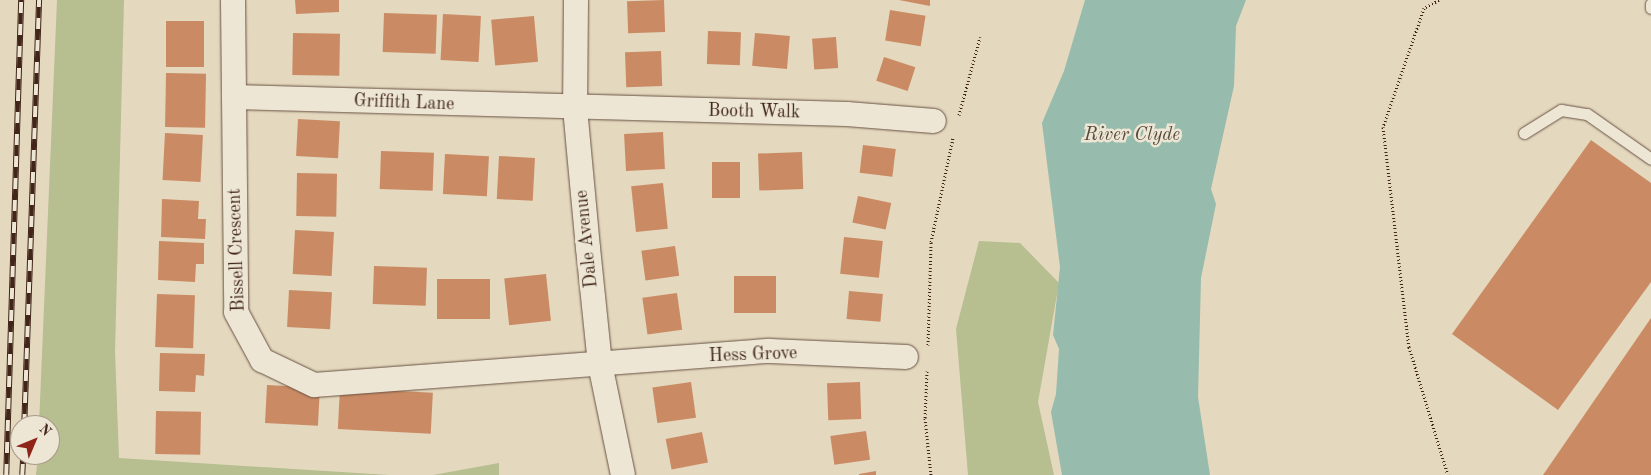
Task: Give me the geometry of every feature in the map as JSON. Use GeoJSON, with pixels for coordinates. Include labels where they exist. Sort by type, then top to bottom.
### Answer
{"type":"FeatureCollection","features":[{"type":"Feature","properties":{"kind":"street","name":"Bissell Crescent"},"geometry":{"type":"LineString","coordinates":[[233,0],[236,312],[262,360],[314,385],[600,364]]}},
{"type":"Feature","properties":{"kind":"street","name":"Dale Avenue"},"geometry":{"type":"LineString","coordinates":[[576,0],[575,108],[600,364],[623,475]]}},
{"type":"Feature","properties":{"kind":"street","name":"Griffith Lane"},"geometry":{"type":"LineString","coordinates":[[234,98],[575,108]]}},
{"type":"Feature","properties":{"kind":"street","name":"Booth Walk"},"geometry":{"type":"LineString","coordinates":[[575,108],[847,114],[945,122]]}},
{"type":"Feature","properties":{"kind":"street","name":"Hess Grove"},"geometry":{"type":"LineString","coordinates":[[600,364],[770,351],[920,357]]}},
{"type":"Feature","properties":{"kind":"lane"},"geometry":{"type":"LineString","coordinates":[[1524,133],[1561,110],[1586,114],[1651,158]]}},
{"type":"Feature","properties":{"kind":"path"},"geometry":{"type":"LineString","coordinates":[[1439,0],[1424,8],[1383,128],[1409,347],[1448,475]]}},
{"type":"Feature","properties":{"kind":"path"},"geometry":{"type":"LineString","coordinates":[[945,122],[980,37]]}},
{"type":"Feature","properties":{"kind":"path"},"geometry":{"type":"LineString","coordinates":[[931,475],[920,357],[932,242],[954,132]]}},
{"type":"Feature","properties":{"kind":"shaded area"},"geometry":{"type":"Polygon","coordinates":[[[57,0],[124,0],[115,351],[119,458],[389,475],[36,475],[37,465],[60,465],[60,415],[39,415],[57,0]]]}},
{"type":"Feature","properties":{"kind":"shaded area"},"geometry":{"type":"Polygon","coordinates":[[[979,241],[1020,243],[1059,283],[1038,402],[1054,475],[968,475],[956,329],[979,241]]]}},
{"type":"Feature","properties":{"kind":"shaded area"},"geometry":{"type":"Polygon","coordinates":[[[499,463],[499,475],[433,475],[499,463]]]}},
{"type":"Feature","properties":{"kind":"water","name":"River Clyde"},"geometry":{"type":"Polygon","coordinates":[[[1085,0],[1246,0],[1236,26],[1234,86],[1211,189],[1216,204],[1201,278],[1198,397],[1210,475],[1062,475],[1051,412],[1056,394],[1059,349],[1053,335],[1060,267],[1042,123],[1064,71],[1085,0]]]}},
{"type":"Feature","properties":{"kind":"building"},"geometry":{"type":"Polygon","coordinates":[[[295,0],[339,0],[339,12],[296,14],[295,0]]]}},
{"type":"Feature","properties":{"kind":"building"},"geometry":{"type":"Polygon","coordinates":[[[664,0],[665,32],[628,33],[627,1],[664,0]]]}},
{"type":"Feature","properties":{"kind":"building"},"geometry":{"type":"Polygon","coordinates":[[[899,0],[930,0],[930,6],[899,0]]]}},
{"type":"Feature","properties":{"kind":"building"},"geometry":{"type":"Polygon","coordinates":[[[890,10],[926,16],[921,46],[885,41],[890,10]]]}},
{"type":"Feature","properties":{"kind":"building"},"geometry":{"type":"Polygon","coordinates":[[[384,13],[437,15],[436,54],[383,52],[384,13]]]}},
{"type":"Feature","properties":{"kind":"building"},"geometry":{"type":"Polygon","coordinates":[[[443,14],[481,16],[479,62],[441,60],[443,14]]]}},
{"type":"Feature","properties":{"kind":"building"},"geometry":{"type":"Polygon","coordinates":[[[534,16],[538,62],[495,66],[491,20],[534,16]]]}},
{"type":"Feature","properties":{"kind":"building"},"geometry":{"type":"Polygon","coordinates":[[[166,21],[204,21],[204,67],[166,67],[166,21]]]}},
{"type":"Feature","properties":{"kind":"building"},"geometry":{"type":"Polygon","coordinates":[[[708,31],[741,32],[740,65],[707,64],[708,31]]]}},
{"type":"Feature","properties":{"kind":"building"},"geometry":{"type":"Polygon","coordinates":[[[293,33],[340,34],[339,76],[292,75],[293,33]]]}},
{"type":"Feature","properties":{"kind":"building"},"geometry":{"type":"Polygon","coordinates":[[[755,33],[790,36],[787,69],[752,66],[755,33]]]}},
{"type":"Feature","properties":{"kind":"building"},"geometry":{"type":"Polygon","coordinates":[[[836,37],[838,68],[814,70],[812,39],[836,37]]]}},
{"type":"Feature","properties":{"kind":"building"},"geometry":{"type":"Polygon","coordinates":[[[661,51],[662,86],[626,87],[625,52],[661,51]]]}},
{"type":"Feature","properties":{"kind":"building"},"geometry":{"type":"Polygon","coordinates":[[[884,57],[915,67],[908,91],[876,81],[884,57]]]}},
{"type":"Feature","properties":{"kind":"building"},"geometry":{"type":"Polygon","coordinates":[[[166,73],[206,74],[205,128],[165,127],[166,73]]]}},
{"type":"Feature","properties":{"kind":"building"},"geometry":{"type":"Polygon","coordinates":[[[298,119],[340,121],[338,158],[296,156],[298,119]]]}},
{"type":"Feature","properties":{"kind":"building"},"geometry":{"type":"Polygon","coordinates":[[[663,132],[665,169],[626,171],[624,134],[663,132]]]}},
{"type":"Feature","properties":{"kind":"building"},"geometry":{"type":"Polygon","coordinates":[[[165,133],[203,135],[200,182],[163,180],[165,133]]]}},
{"type":"Feature","properties":{"kind":"building"},"geometry":{"type":"Polygon","coordinates":[[[1591,140],[1651,183],[1651,282],[1558,410],[1452,334],[1591,140]]]}},
{"type":"Feature","properties":{"kind":"building"},"geometry":{"type":"Polygon","coordinates":[[[863,145],[896,149],[892,177],[860,173],[863,145]]]}},
{"type":"Feature","properties":{"kind":"building"},"geometry":{"type":"Polygon","coordinates":[[[381,151],[434,153],[433,191],[380,189],[381,151]]]}},
{"type":"Feature","properties":{"kind":"building"},"geometry":{"type":"Polygon","coordinates":[[[802,152],[803,189],[759,191],[758,154],[802,152]]]}},
{"type":"Feature","properties":{"kind":"building"},"geometry":{"type":"Polygon","coordinates":[[[445,154],[489,156],[487,196],[443,194],[445,154]]]}},
{"type":"Feature","properties":{"kind":"building"},"geometry":{"type":"Polygon","coordinates":[[[499,156],[535,158],[533,201],[497,199],[499,156]]]}},
{"type":"Feature","properties":{"kind":"building"},"geometry":{"type":"Polygon","coordinates":[[[712,162],[740,162],[740,198],[712,198],[712,162]]]}},
{"type":"Feature","properties":{"kind":"building"},"geometry":{"type":"Polygon","coordinates":[[[297,173],[337,174],[336,217],[296,216],[297,173]]]}},
{"type":"Feature","properties":{"kind":"building"},"geometry":{"type":"Polygon","coordinates":[[[663,183],[668,229],[636,232],[631,186],[663,183]]]}},
{"type":"Feature","properties":{"kind":"building"},"geometry":{"type":"Polygon","coordinates":[[[858,196],[891,203],[886,229],[852,222],[858,196]]]}},
{"type":"Feature","properties":{"kind":"building"},"geometry":{"type":"Polygon","coordinates":[[[162,199],[199,201],[198,219],[206,219],[205,239],[161,237],[162,199]]]}},
{"type":"Feature","properties":{"kind":"building"},"geometry":{"type":"Polygon","coordinates":[[[295,230],[334,232],[332,276],[293,274],[295,230]]]}},
{"type":"Feature","properties":{"kind":"building"},"geometry":{"type":"Polygon","coordinates":[[[844,237],[883,241],[879,278],[840,274],[844,237]]]}},
{"type":"Feature","properties":{"kind":"building"},"geometry":{"type":"Polygon","coordinates":[[[159,241],[204,243],[204,264],[196,264],[195,282],[158,280],[159,241]]]}},
{"type":"Feature","properties":{"kind":"building"},"geometry":{"type":"Polygon","coordinates":[[[675,246],[679,276],[646,280],[641,251],[675,246]]]}},
{"type":"Feature","properties":{"kind":"building"},"geometry":{"type":"Polygon","coordinates":[[[374,266],[427,268],[426,306],[373,304],[374,266]]]}},
{"type":"Feature","properties":{"kind":"building"},"geometry":{"type":"Polygon","coordinates":[[[546,274],[551,321],[509,325],[504,278],[546,274]]]}},
{"type":"Feature","properties":{"kind":"building"},"geometry":{"type":"Polygon","coordinates":[[[734,276],[776,276],[776,313],[734,313],[734,276]]]}},
{"type":"Feature","properties":{"kind":"building"},"geometry":{"type":"Polygon","coordinates":[[[437,279],[490,279],[490,319],[437,319],[437,279]]]}},
{"type":"Feature","properties":{"kind":"building"},"geometry":{"type":"Polygon","coordinates":[[[289,290],[332,292],[330,329],[287,327],[289,290]]]}},
{"type":"Feature","properties":{"kind":"building"},"geometry":{"type":"Polygon","coordinates":[[[849,291],[883,294],[880,322],[847,319],[849,291]]]}},
{"type":"Feature","properties":{"kind":"building"},"geometry":{"type":"Polygon","coordinates":[[[677,293],[682,330],[647,335],[642,298],[677,293]]]}},
{"type":"Feature","properties":{"kind":"building"},"geometry":{"type":"Polygon","coordinates":[[[157,294],[195,295],[193,348],[155,347],[157,294]]]}},
{"type":"Feature","properties":{"kind":"building"},"geometry":{"type":"Polygon","coordinates":[[[1651,318],[1651,475],[1543,475],[1651,318]]]}},
{"type":"Feature","properties":{"kind":"building"},"geometry":{"type":"Polygon","coordinates":[[[160,353],[205,354],[204,376],[196,375],[195,392],[159,391],[160,353]]]}},
{"type":"Feature","properties":{"kind":"building"},"geometry":{"type":"Polygon","coordinates":[[[691,382],[696,418],[657,423],[652,387],[691,382]]]}},
{"type":"Feature","properties":{"kind":"building"},"geometry":{"type":"Polygon","coordinates":[[[860,382],[861,419],[828,420],[827,383],[860,382]]]}},
{"type":"Feature","properties":{"kind":"building"},"geometry":{"type":"Polygon","coordinates":[[[267,385],[320,388],[318,426],[265,423],[267,385]]]}},
{"type":"Feature","properties":{"kind":"building"},"geometry":{"type":"Polygon","coordinates":[[[340,388],[433,393],[431,434],[338,429],[340,388]]]}},
{"type":"Feature","properties":{"kind":"building"},"geometry":{"type":"Polygon","coordinates":[[[156,411],[201,412],[200,455],[155,454],[156,411]]]}},
{"type":"Feature","properties":{"kind":"building"},"geometry":{"type":"Polygon","coordinates":[[[866,431],[870,460],[834,465],[830,436],[866,431]]]}},
{"type":"Feature","properties":{"kind":"building"},"geometry":{"type":"Polygon","coordinates":[[[702,432],[708,462],[672,469],[666,439],[702,432]]]}},
{"type":"Feature","properties":{"kind":"building"},"geometry":{"type":"Polygon","coordinates":[[[876,471],[876,475],[859,475],[859,474],[876,471]]]}},
{"type":"Feature","properties":{"kind":"railway"},"geometry":{"type":"LineString","coordinates":[[6,475],[21,0]]}},
{"type":"Feature","properties":{"kind":"railway"},"geometry":{"type":"LineString","coordinates":[[24,415],[39,0]]}},
{"type":"Feature","properties":{"kind":"railway"},"geometry":{"type":"LineString","coordinates":[[22,465],[22,475]]}}]}
